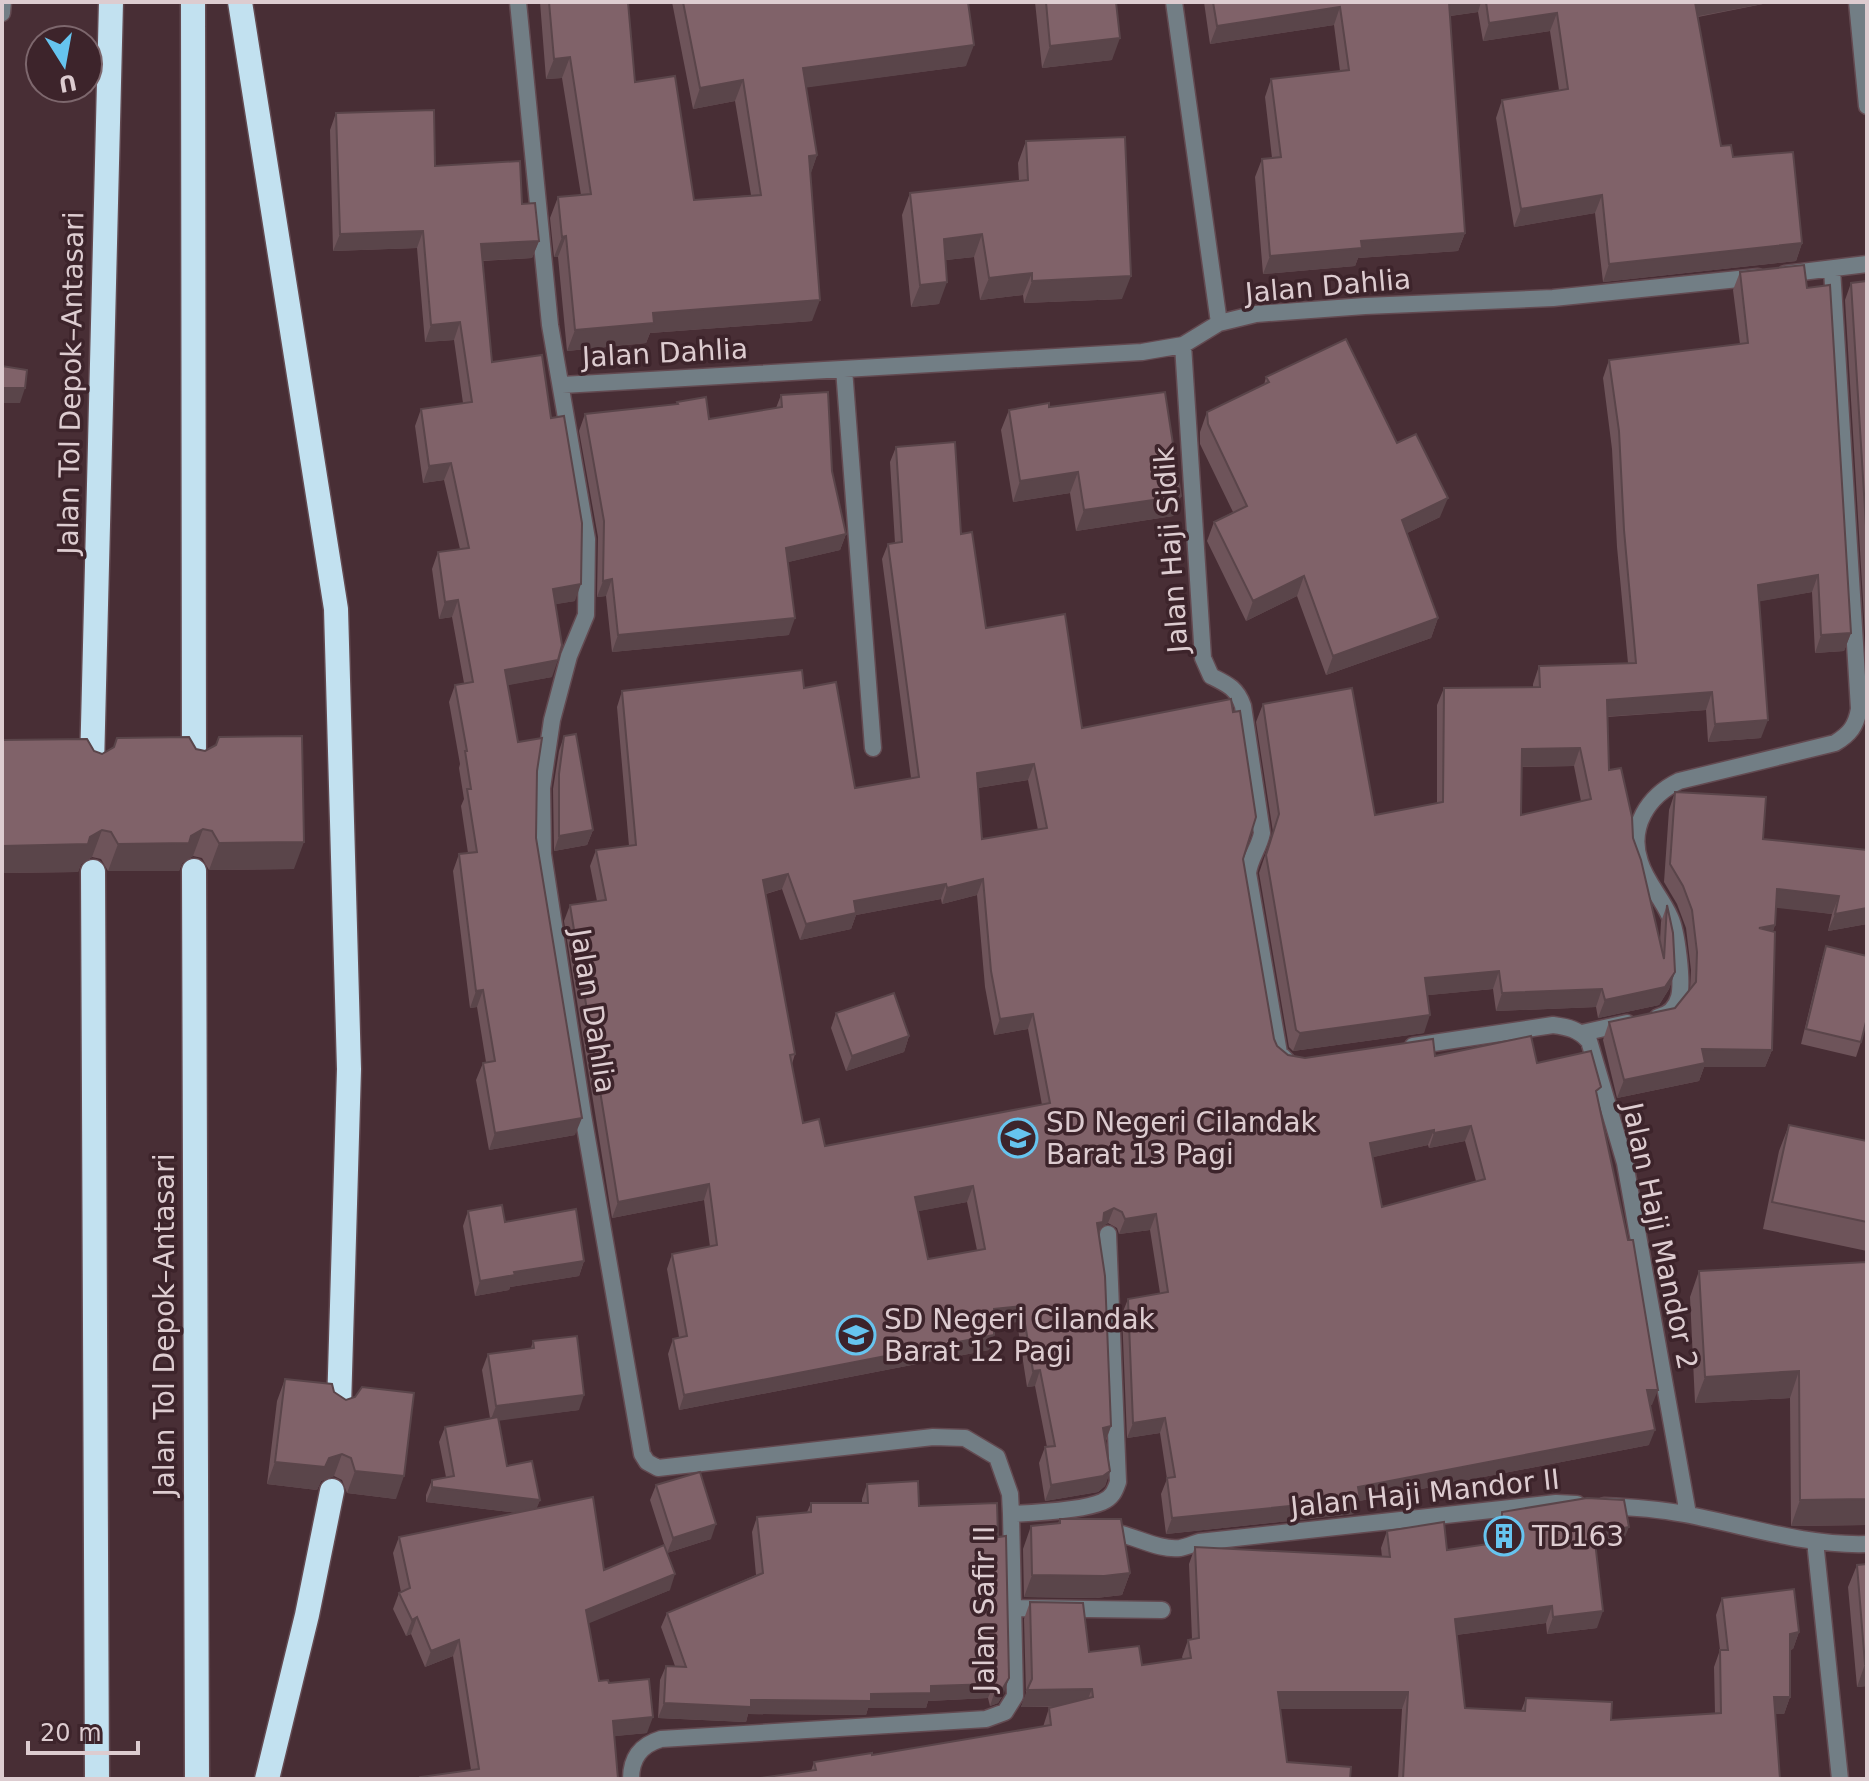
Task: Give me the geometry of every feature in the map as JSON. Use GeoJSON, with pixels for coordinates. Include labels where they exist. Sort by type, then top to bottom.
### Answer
{"type":"FeatureCollection","features":[{"type":"Feature","properties":{"kind":"highway","name":"Jalan Tol Depok–Antasari"},"geometry":{"type":"LineString","coordinates":[[92,766],[111,2]]}},
{"type":"Feature","properties":{"kind":"highway"},"geometry":{"type":"LineString","coordinates":[[193,2],[194,764]]}},
{"type":"Feature","properties":{"kind":"highway"},"geometry":{"type":"LineString","coordinates":[[240,2],[336,609],[349,1069],[339,1407]]}},
{"type":"Feature","properties":{"kind":"highway","name":"Jalan Tol Depok–Antasari"},"geometry":{"type":"LineString","coordinates":[[194,871],[193,1326],[197,1779]]}},
{"type":"Feature","properties":{"kind":"highway"},"geometry":{"type":"LineString","coordinates":[[93,872],[97,1779]]}},
{"type":"Feature","properties":{"kind":"highway"},"geometry":{"type":"LineString","coordinates":[[267,1779],[307,1615],[332,1491]]}},
{"type":"Feature","properties":{"kind":"street"},"geometry":{"type":"LineString","coordinates":[[2,13],[3,2]]}},
{"type":"Feature","properties":{"kind":"street"},"geometry":{"type":"LineString","coordinates":[[518,2],[550,325],[562,385]]}},
{"type":"Feature","properties":{"kind":"street"},"geometry":{"type":"LineString","coordinates":[[1174,2],[1219,323]]}},
{"type":"Feature","properties":{"kind":"street"},"geometry":{"type":"LineString","coordinates":[[1857,2],[1867,106]]}},
{"type":"Feature","properties":{"kind":"street","name":"Jalan Dahlia"},"geometry":{"type":"LineString","coordinates":[[658,1468],[647,1462],[642,1454],[583,1115],[543,854],[542,788],[552,720],[569,656],[586,615],[588,574],[587,539],[562,385],[1142,352],[1183,345],[1219,323],[1256,314],[1553,298],[1867,264]]}},
{"type":"Feature","properties":{"kind":"street"},"geometry":{"type":"LineString","coordinates":[[1404,1047],[1553,1025],[1582,1033],[1665,1015],[1679,998],[1674,925],[1640,865],[1636,848],[1642,816],[1650,801],[1679,781],[1835,743],[1856,724],[1859,709],[1832,269]]}},
{"type":"Feature","properties":{"kind":"street","name":"Jalan Haji Sidik"},"geometry":{"type":"LineString","coordinates":[[1183,345],[1203,658],[1211,676],[1233,687],[1239,695],[1262,833],[1248,873],[1279,1053],[1289,1062],[1299,1062]]}},
{"type":"Feature","properties":{"kind":"street"},"geometry":{"type":"LineString","coordinates":[[844,369],[873,748]]}},
{"type":"Feature","properties":{"kind":"street","name":"Jalan Haji Mandor 2"},"geometry":{"type":"LineString","coordinates":[[1582,1033],[1589,1041],[1625,1163],[1688,1514]]}},
{"type":"Feature","properties":{"kind":"street"},"geometry":{"type":"LineString","coordinates":[[1011,1514],[1038,1513],[1103,1502],[1114,1493],[1118,1482],[1108,1234]]}},
{"type":"Feature","properties":{"kind":"street","name":"Jalan Safir II"},"geometry":{"type":"LineString","coordinates":[[630,1776],[640,1749],[661,1739],[996,1717],[1005,1712],[1015,1696],[1013,1608],[1018,1532],[1011,1514],[1010,1494],[997,1457],[965,1438],[933,1437],[658,1468]]}},
{"type":"Feature","properties":{"kind":"street","name":"Jalan Haji Mandor II"},"geometry":{"type":"LineString","coordinates":[[1079,1531],[1119,1531],[1178,1548],[1199,1542],[1556,1503],[1652,1508],[1758,1532],[1815,1541],[1867,1544]]}},
{"type":"Feature","properties":{"kind":"street"},"geometry":{"type":"LineString","coordinates":[[1815,1541],[1840,1779]]}},
{"type":"Feature","properties":{"kind":"street"},"geometry":{"type":"LineString","coordinates":[[1013,1608],[1162,1610]]}},
{"type":"Feature","properties":{"kind":"building"},"geometry":{"type":"Polygon","coordinates":[[[549,2],[628,2],[635,82],[675,76],[694,200],[761,195],[743,80],[700,88],[683,2],[968,2],[974,45],[803,68],[817,155],[809,156],[820,300],[653,313],[654,323],[575,330],[566,236],[562,237],[558,197],[591,194],[570,57],[554,59],[549,2]]]}},
{"type":"Feature","properties":{"kind":"building"},"geometry":{"type":"Polygon","coordinates":[[[1046,2],[1116,2],[1120,38],[1050,46],[1046,2]]]}},
{"type":"Feature","properties":{"kind":"building"},"geometry":{"type":"Polygon","coordinates":[[[1213,2],[1449,2],[1465,233],[1361,241],[1362,248],[1270,256],[1262,159],[1281,157],[1271,79],[1349,70],[1340,7],[1217,26],[1213,2]]]}},
{"type":"Feature","properties":{"kind":"building"},"geometry":{"type":"Polygon","coordinates":[[[1486,2],[1695,2],[1721,146],[1731,145],[1733,157],[1793,152],[1802,243],[1609,264],[1602,195],[1521,209],[1502,100],[1568,89],[1557,13],[1489,23],[1486,2]]]}},
{"type":"Feature","properties":{"kind":"building"},"geometry":{"type":"Polygon","coordinates":[[[434,110],[435,166],[520,161],[522,204],[535,203],[539,241],[481,244],[492,362],[542,355],[551,418],[564,416],[582,523],[581,584],[553,589],[562,645],[558,660],[505,670],[518,742],[542,738],[537,771],[536,838],[582,1118],[495,1133],[483,1063],[495,1061],[483,990],[476,991],[459,854],[477,852],[467,789],[471,789],[467,751],[455,685],[473,682],[458,600],[445,602],[438,552],[469,548],[451,463],[429,466],[421,409],[472,402],[460,322],[431,325],[423,231],[340,234],[336,113],[434,110]]]}},
{"type":"Feature","properties":{"kind":"building"},"geometry":{"type":"Polygon","coordinates":[[[1125,137],[1131,276],[1032,281],[1032,273],[989,278],[982,234],[944,239],[947,282],[920,285],[910,193],[1028,180],[1026,141],[1125,137]]]}},
{"type":"Feature","properties":{"kind":"building"},"geometry":{"type":"Polygon","coordinates":[[[1804,265],[1807,288],[1830,285],[1851,633],[1821,635],[1818,575],[1758,585],[1768,720],[1715,724],[1712,692],[1607,700],[1609,770],[1621,768],[1632,817],[1633,838],[1664,959],[1667,905],[1673,933],[1675,972],[1665,987],[1605,1000],[1602,989],[1502,993],[1499,971],[1425,978],[1430,1015],[1300,1033],[1296,1030],[1266,855],[1279,814],[1263,704],[1352,688],[1375,815],[1443,802],[1444,688],[1540,687],[1539,666],[1636,663],[1619,431],[1609,360],[1748,343],[1740,272],[1804,265]],[[1580,748],[1522,749],[1521,815],[1591,799],[1580,748]]]}},
{"type":"Feature","properties":{"kind":"building"},"geometry":{"type":"Polygon","coordinates":[[[1867,281],[1867,542],[1851,283],[1867,281]]]}},
{"type":"Feature","properties":{"kind":"building"},"geometry":{"type":"Polygon","coordinates":[[[1346,339],[1397,443],[1416,434],[1448,498],[1402,520],[1438,618],[1333,656],[1304,576],[1253,601],[1214,522],[1247,506],[1208,424],[1207,412],[1269,382],[1266,377],[1346,339]]]}},
{"type":"Feature","properties":{"kind":"building"},"geometry":{"type":"Polygon","coordinates":[[[2,366],[27,370],[25,388],[2,388],[2,366]]]}},
{"type":"Feature","properties":{"kind":"building"},"geometry":{"type":"Polygon","coordinates":[[[828,392],[832,471],[846,534],[786,548],[795,618],[618,635],[612,579],[603,581],[604,521],[585,414],[678,404],[706,397],[709,419],[782,407],[781,395],[828,392]]]}},
{"type":"Feature","properties":{"kind":"building"},"geometry":{"type":"Polygon","coordinates":[[[1165,392],[1181,496],[1084,510],[1078,472],[1020,481],[1009,410],[1165,392]]]}},
{"type":"Feature","properties":{"kind":"building"},"geometry":{"type":"Polygon","coordinates":[[[955,442],[961,534],[972,532],[986,628],[1065,614],[1082,728],[1231,699],[1233,712],[1240,711],[1256,817],[1243,859],[1277,1046],[1288,1055],[1305,1058],[1433,1039],[1435,1056],[1531,1036],[1537,1063],[1591,1051],[1601,1087],[1596,1091],[1628,1240],[1633,1240],[1658,1390],[1647,1390],[1655,1430],[1358,1487],[1360,1499],[1172,1518],[1167,1478],[1175,1477],[1165,1418],[1133,1423],[1128,1299],[1168,1292],[1156,1214],[1125,1219],[1122,1212],[1114,1208],[1104,1213],[1103,1222],[1097,1223],[1105,1276],[1111,1426],[1103,1428],[1110,1471],[1103,1476],[1051,1485],[1045,1447],[1055,1446],[1040,1370],[1033,1371],[1022,1306],[994,1309],[994,1335],[684,1395],[673,1339],[687,1336],[672,1254],[717,1245],[709,1184],[618,1202],[570,905],[606,900],[596,850],[636,845],[622,691],[802,670],[804,688],[836,682],[855,788],[919,777],[888,544],[902,542],[896,447],[955,442]],[[1034,764],[977,773],[982,839],[1047,828],[1034,764]],[[788,874],[763,880],[795,1054],[790,1055],[803,1123],[819,1119],[825,1146],[1050,1103],[1033,1014],[1000,1019],[991,971],[983,879],[947,888],[946,884],[854,901],[856,913],[806,924],[788,874]],[[1471,1126],[1434,1133],[1434,1130],[1370,1143],[1382,1207],[1485,1179],[1471,1126]],[[973,1186],[915,1197],[928,1259],[985,1249],[973,1186]]]}},
{"type":"Feature","properties":{"kind":"building"},"geometry":{"type":"Polygon","coordinates":[[[576,734],[593,830],[559,836],[559,774],[564,736],[576,734]]]}},
{"type":"Feature","properties":{"kind":"building"},"geometry":{"type":"Polygon","coordinates":[[[302,736],[304,842],[219,843],[212,831],[203,829],[191,836],[189,843],[118,844],[111,832],[102,830],[90,837],[88,844],[2,846],[2,740],[87,739],[94,751],[102,754],[114,747],[117,738],[189,737],[196,749],[205,751],[216,745],[219,737],[302,736]]]}},
{"type":"Feature","properties":{"kind":"building"},"geometry":{"type":"Polygon","coordinates":[[[1675,792],[1766,797],[1763,839],[1867,850],[1867,908],[1835,914],[1839,896],[1777,889],[1775,925],[1759,928],[1775,932],[1772,1050],[1702,1049],[1705,1063],[1624,1080],[1609,1022],[1675,1008],[1696,982],[1697,952],[1692,910],[1670,864],[1675,792]]]}},
{"type":"Feature","properties":{"kind":"building"},"geometry":{"type":"Polygon","coordinates":[[[1826,946],[1867,956],[1867,1018],[1861,1042],[1806,1029],[1826,946]]]}},
{"type":"Feature","properties":{"kind":"building"},"geometry":{"type":"Polygon","coordinates":[[[894,993],[909,1036],[852,1056],[836,1013],[894,993]]]}},
{"type":"Feature","properties":{"kind":"building"},"geometry":{"type":"Polygon","coordinates":[[[1789,1125],[1867,1141],[1867,1222],[1772,1202],[1789,1125]]]}},
{"type":"Feature","properties":{"kind":"building"},"geometry":{"type":"Polygon","coordinates":[[[502,1205],[505,1222],[576,1209],[584,1261],[514,1272],[515,1275],[480,1281],[468,1211],[502,1205]]]}},
{"type":"Feature","properties":{"kind":"building"},"geometry":{"type":"Polygon","coordinates":[[[1867,1262],[1867,1499],[1800,1500],[1799,1371],[1705,1377],[1699,1271],[1867,1262]]]}},
{"type":"Feature","properties":{"kind":"building"},"geometry":{"type":"Polygon","coordinates":[[[577,1336],[584,1395],[496,1406],[488,1354],[534,1348],[533,1341],[577,1336]]]}},
{"type":"Feature","properties":{"kind":"building"},"geometry":{"type":"Polygon","coordinates":[[[285,1379],[332,1384],[334,1392],[346,1400],[355,1397],[362,1387],[414,1393],[404,1476],[355,1471],[351,1458],[342,1454],[329,1458],[325,1467],[275,1462],[285,1379]]]}},
{"type":"Feature","properties":{"kind":"building"},"geometry":{"type":"Polygon","coordinates":[[[498,1417],[507,1466],[532,1461],[540,1500],[432,1487],[432,1480],[454,1476],[445,1427],[498,1417]]]}},
{"type":"Feature","properties":{"kind":"building"},"geometry":{"type":"Polygon","coordinates":[[[700,1472],[716,1524],[673,1538],[656,1485],[700,1472]]]}},
{"type":"Feature","properties":{"kind":"building"},"geometry":{"type":"Polygon","coordinates":[[[918,1481],[919,1506],[997,1503],[998,1537],[1006,1536],[1009,1678],[1003,1688],[995,1691],[994,1684],[931,1686],[931,1693],[871,1694],[871,1701],[751,1700],[751,1707],[664,1703],[666,1666],[686,1667],[667,1613],[763,1573],[757,1517],[811,1512],[811,1503],[868,1503],[867,1484],[918,1481]]]}},
{"type":"Feature","properties":{"kind":"building"},"geometry":{"type":"Polygon","coordinates":[[[593,1497],[604,1570],[664,1545],[675,1574],[586,1610],[599,1681],[649,1679],[653,1717],[613,1721],[618,1779],[420,1779],[479,1769],[459,1640],[431,1651],[417,1617],[412,1620],[399,1593],[410,1588],[399,1537],[593,1497]]]}},
{"type":"Feature","properties":{"kind":"building"},"geometry":{"type":"Polygon","coordinates":[[[1587,1498],[1624,1500],[1629,1527],[1594,1533],[1603,1611],[1553,1617],[1552,1606],[1455,1619],[1465,1708],[1525,1711],[1526,1698],[1612,1702],[1611,1720],[1721,1713],[1720,1650],[1728,1650],[1722,1598],[1794,1589],[1799,1632],[1790,1634],[1790,1697],[1774,1697],[1780,1779],[1403,1779],[1408,1692],[1278,1692],[1287,1762],[1351,1767],[1350,1779],[753,1779],[816,1770],[814,1762],[1051,1725],[1049,1708],[1093,1697],[1092,1689],[1027,1690],[1032,1679],[1030,1602],[1083,1603],[1089,1652],[1139,1646],[1142,1665],[1191,1658],[1188,1640],[1199,1638],[1195,1547],[1390,1557],[1387,1531],[1444,1522],[1447,1550],[1502,1542],[1502,1512],[1587,1498]]]}},
{"type":"Feature","properties":{"kind":"building"},"geometry":{"type":"Polygon","coordinates":[[[1060,1519],[1121,1519],[1130,1573],[1104,1576],[1032,1575],[1031,1526],[1060,1523],[1060,1519]]]}},
{"type":"Feature","properties":{"kind":"building"},"geometry":{"type":"Polygon","coordinates":[[[1867,1564],[1867,1664],[1865,1664],[1857,1565],[1867,1564]]]}},
{"type":"Feature","properties":{"kind":"place","name":"SD Negeri Cilandak Barat 13 Pagi"},"geometry":{"type":"Point","coordinates":[1018,1138]}},
{"type":"Feature","properties":{"kind":"place","name":"SD Negeri Cilandak Barat 12 Pagi"},"geometry":{"type":"Point","coordinates":[856,1335]}},
{"type":"Feature","properties":{"kind":"place","name":"TD163"},"geometry":{"type":"Point","coordinates":[1504,1536]}}]}
